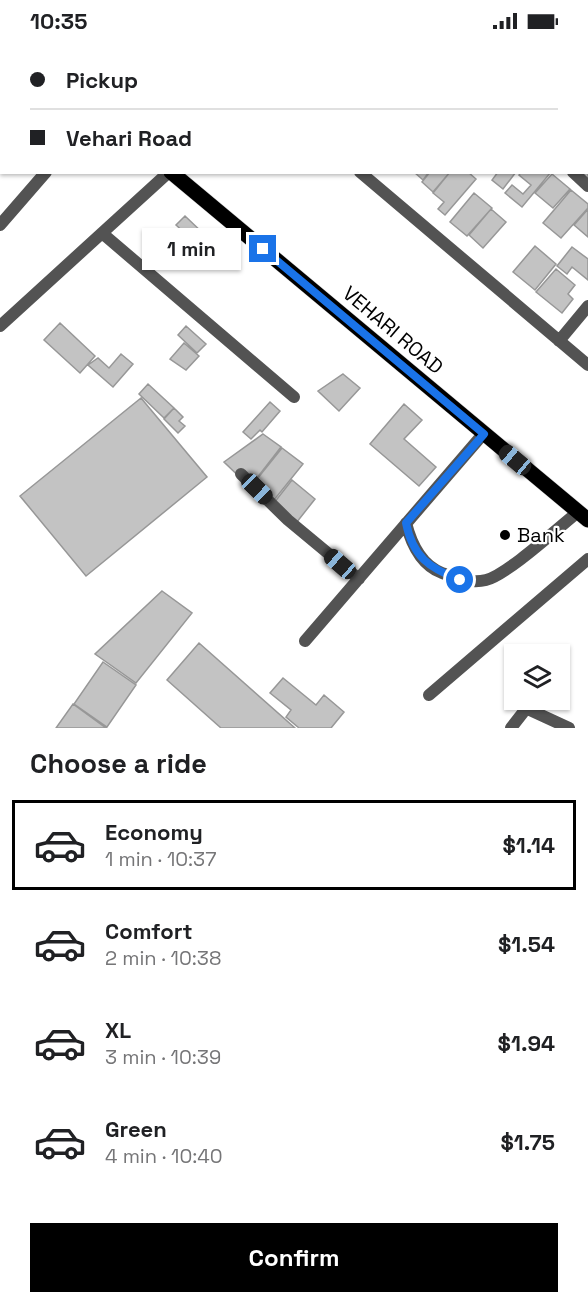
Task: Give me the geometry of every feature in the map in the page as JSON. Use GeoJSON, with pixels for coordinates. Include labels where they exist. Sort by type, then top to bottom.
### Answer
{"type":"FeatureCollection","features":[{"type":"Feature","properties":{"kind":"main road","name":"VEHARI ROAD"},"geometry":{"type":"LineString","coordinates":[[172,174],[583,516]]}},
{"type":"Feature","properties":{"kind":"street"},"geometry":{"type":"LineString","coordinates":[[0,225],[44,174]]}},
{"type":"Feature","properties":{"kind":"street"},"geometry":{"type":"LineString","coordinates":[[0,326],[168,174]]}},
{"type":"Feature","properties":{"kind":"street"},"geometry":{"type":"LineString","coordinates":[[362,174],[588,365]]}},
{"type":"Feature","properties":{"kind":"street"},"geometry":{"type":"LineString","coordinates":[[575,174],[588,186]]}},
{"type":"Feature","properties":{"kind":"street"},"geometry":{"type":"LineString","coordinates":[[102,233],[294,397]]}},
{"type":"Feature","properties":{"kind":"street"},"geometry":{"type":"LineString","coordinates":[[559,341],[588,306]]}},
{"type":"Feature","properties":{"kind":"street"},"geometry":{"type":"LineString","coordinates":[[305,641],[484,434]]}},
{"type":"Feature","properties":{"kind":"street"},"geometry":{"type":"LineString","coordinates":[[241,474],[288,520],[359,579]]}},
{"type":"Feature","properties":{"kind":"street"},"geometry":{"type":"LineString","coordinates":[[406,523],[418,554],[436,571],[460,580],[486,580],[501,574],[583,516]]}},
{"type":"Feature","properties":{"kind":"street"},"geometry":{"type":"LineString","coordinates":[[429,695],[588,559]]}},
{"type":"Feature","properties":{"kind":"street"},"geometry":{"type":"LineString","coordinates":[[511,728],[525,710],[530,710],[569,728]]}},
{"type":"Feature","properties":{"kind":"building"},"geometry":{"type":"Polygon","coordinates":[[[416,174],[428,174],[423,180],[416,174]]]}},
{"type":"Feature","properties":{"kind":"building"},"geometry":{"type":"Polygon","coordinates":[[[428,174],[448,174],[433,192],[422,182],[428,174]]]}},
{"type":"Feature","properties":{"kind":"building"},"geometry":{"type":"Polygon","coordinates":[[[448,174],[470,174],[476,179],[445,215],[438,209],[444,202],[433,193],[448,174]]]}},
{"type":"Feature","properties":{"kind":"building"},"geometry":{"type":"Polygon","coordinates":[[[496,174],[514,174],[503,189],[492,180],[496,174]]]}},
{"type":"Feature","properties":{"kind":"building"},"geometry":{"type":"Polygon","coordinates":[[[549,174],[522,207],[505,193],[512,185],[523,194],[531,185],[519,175],[549,174]]]}},
{"type":"Feature","properties":{"kind":"building"},"geometry":{"type":"Polygon","coordinates":[[[552,174],[570,189],[553,208],[535,193],[552,174]]]}},
{"type":"Feature","properties":{"kind":"building"},"geometry":{"type":"Polygon","coordinates":[[[580,174],[588,174],[586,180],[580,174]]]}},
{"type":"Feature","properties":{"kind":"building"},"geometry":{"type":"Polygon","coordinates":[[[571,190],[588,204],[588,208],[561,238],[543,223],[571,190]]]}},
{"type":"Feature","properties":{"kind":"building"},"geometry":{"type":"Polygon","coordinates":[[[474,193],[492,208],[467,236],[450,222],[474,193]]]}},
{"type":"Feature","properties":{"kind":"building"},"geometry":{"type":"Polygon","coordinates":[[[491,209],[506,222],[483,248],[469,235],[491,209]]]}},
{"type":"Feature","properties":{"kind":"building"},"geometry":{"type":"Polygon","coordinates":[[[588,209],[588,237],[574,225],[588,209]]]}},
{"type":"Feature","properties":{"kind":"building"},"geometry":{"type":"Polygon","coordinates":[[[185,216],[205,235],[197,244],[176,225],[185,216]]]}},
{"type":"Feature","properties":{"kind":"building"},"geometry":{"type":"Polygon","coordinates":[[[535,246],[556,264],[535,290],[513,272],[535,246]]]}},
{"type":"Feature","properties":{"kind":"building"},"geometry":{"type":"Polygon","coordinates":[[[572,247],[588,259],[588,280],[572,267],[567,274],[557,266],[572,247]]]}},
{"type":"Feature","properties":{"kind":"building"},"geometry":{"type":"Polygon","coordinates":[[[556,269],[575,285],[568,294],[573,299],[562,313],[536,292],[556,269]]]}},
{"type":"Feature","properties":{"kind":"building"},"geometry":{"type":"Polygon","coordinates":[[[60,323],[95,356],[80,373],[44,340],[60,323]]]}},
{"type":"Feature","properties":{"kind":"building"},"geometry":{"type":"Polygon","coordinates":[[[186,326],[206,344],[197,353],[178,335],[186,326]]]}},
{"type":"Feature","properties":{"kind":"building"},"geometry":{"type":"Polygon","coordinates":[[[184,343],[199,356],[186,370],[170,359],[184,343]]]}},
{"type":"Feature","properties":{"kind":"building"},"geometry":{"type":"Polygon","coordinates":[[[121,354],[133,364],[113,387],[88,365],[98,358],[109,368],[121,354]]]}},
{"type":"Feature","properties":{"kind":"building"},"geometry":{"type":"Polygon","coordinates":[[[343,374],[360,388],[339,411],[318,391],[343,374]]]}},
{"type":"Feature","properties":{"kind":"building"},"geometry":{"type":"Polygon","coordinates":[[[148,384],[174,408],[164,418],[139,394],[148,384]]]}},
{"type":"Feature","properties":{"kind":"building"},"geometry":{"type":"Polygon","coordinates":[[[141,398],[207,477],[86,576],[20,496],[141,398]]]}},
{"type":"Feature","properties":{"kind":"building"},"geometry":{"type":"Polygon","coordinates":[[[270,402],[280,411],[262,432],[260,430],[251,439],[243,432],[270,402]]]}},
{"type":"Feature","properties":{"kind":"building"},"geometry":{"type":"Polygon","coordinates":[[[404,404],[422,420],[404,439],[436,467],[419,486],[370,444],[404,404]]]}},
{"type":"Feature","properties":{"kind":"building"},"geometry":{"type":"Polygon","coordinates":[[[174,408],[183,417],[179,421],[185,426],[178,433],[164,419],[174,408]]]}},
{"type":"Feature","properties":{"kind":"building"},"geometry":{"type":"Polygon","coordinates":[[[263,434],[281,447],[250,487],[224,462],[263,434]]]}},
{"type":"Feature","properties":{"kind":"building"},"geometry":{"type":"Polygon","coordinates":[[[282,448],[303,464],[274,500],[253,484],[282,448]]]}},
{"type":"Feature","properties":{"kind":"building"},"geometry":{"type":"Polygon","coordinates":[[[292,480],[315,499],[293,527],[270,508],[292,480]]]}},
{"type":"Feature","properties":{"kind":"building"},"geometry":{"type":"Polygon","coordinates":[[[162,591],[192,613],[136,683],[95,654],[162,591]]]}},
{"type":"Feature","properties":{"kind":"building"},"geometry":{"type":"Polygon","coordinates":[[[199,643],[295,728],[221,728],[167,680],[199,643]]]}},
{"type":"Feature","properties":{"kind":"building"},"geometry":{"type":"Polygon","coordinates":[[[103,662],[136,685],[107,727],[74,704],[103,662]]]}},
{"type":"Feature","properties":{"kind":"building"},"geometry":{"type":"Polygon","coordinates":[[[283,678],[316,705],[324,695],[344,712],[331,728],[299,728],[286,717],[291,710],[270,693],[283,678]]]}},
{"type":"Feature","properties":{"kind":"building"},"geometry":{"type":"Polygon","coordinates":[[[73,704],[106,728],[56,728],[73,704]]]}},
{"type":"Feature","properties":{"kind":"place","name":"Bank"},"geometry":{"type":"Point","coordinates":[505,535]}},
{"type":"Feature","properties":{"kind":"route"},"geometry":{"type":"LineString","coordinates":[[263,249],[484,434],[406,523],[418,554],[436,571],[460,580]]}}]}
